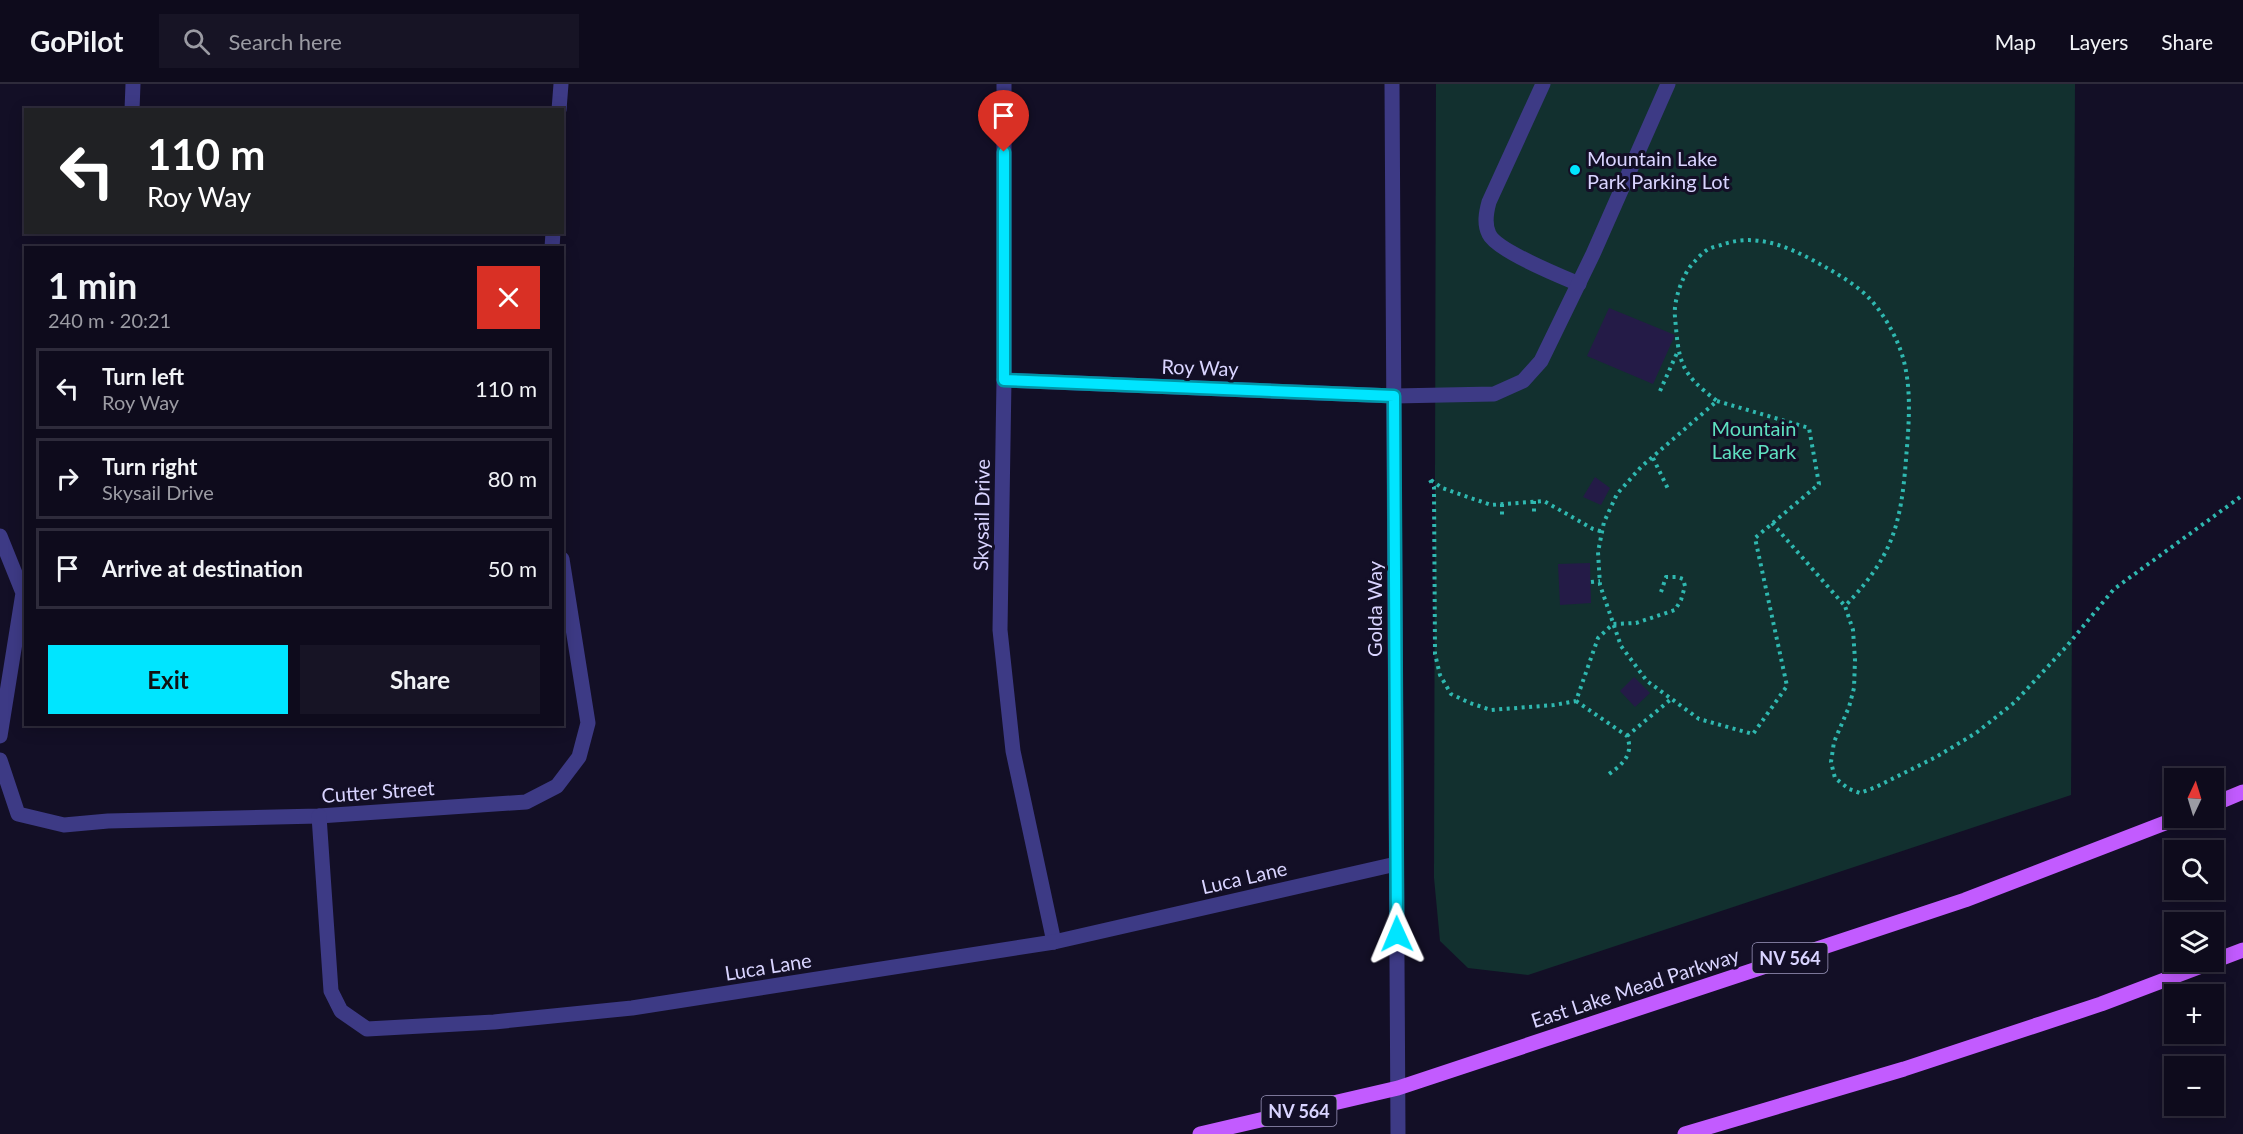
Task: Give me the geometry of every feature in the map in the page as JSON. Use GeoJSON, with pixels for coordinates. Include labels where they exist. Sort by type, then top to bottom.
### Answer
{"type":"FeatureCollection","features":[{"type":"Feature","properties":{"kind":"main road"},"geometry":{"type":"LineString","coordinates":[[2224,800],[2243,792]]}},
{"type":"Feature","properties":{"kind":"main road","name":"East Lake Mead Parkway"},"geometry":{"type":"LineString","coordinates":[[1200,1134],[1398,1088],[1965,900],[2164,823]]}},
{"type":"Feature","properties":{"kind":"main road"},"geometry":{"type":"LineString","coordinates":[[2224,957],[2243,950]]}},
{"type":"Feature","properties":{"kind":"main road"},"geometry":{"type":"LineString","coordinates":[[1685,1134],[1904,1069],[2101,1004],[2184,972]]}},
{"type":"Feature","properties":{"kind":"street"},"geometry":{"type":"LineString","coordinates":[[132,108],[133,84]]}},
{"type":"Feature","properties":{"kind":"street"},"geometry":{"type":"LineString","coordinates":[[560,108],[561,84]]}},
{"type":"Feature","properties":{"kind":"street","name":"Skysail Drive"},"geometry":{"type":"LineString","coordinates":[[1004,84],[1004,380],[1000,630],[1013,751],[1054,942]]}},
{"type":"Feature","properties":{"kind":"street","name":"Golda Way"},"geometry":{"type":"LineString","coordinates":[[1392,84],[1398,1134]]}},
{"type":"Feature","properties":{"kind":"street"},"geometry":{"type":"LineString","coordinates":[[1543,84],[1488,202],[1485,218],[1489,235],[1500,246],[1579,284]]}},
{"type":"Feature","properties":{"kind":"street","name":"Roy Way"},"geometry":{"type":"LineString","coordinates":[[1004,380],[1394,396],[1494,394],[1523,381],[1541,362],[1579,284],[1668,84]]}},
{"type":"Feature","properties":{"kind":"street"},"geometry":{"type":"LineString","coordinates":[[0,536],[23,593],[0,736]]}},
{"type":"Feature","properties":{"kind":"street","name":"Cutter Street"},"geometry":{"type":"LineString","coordinates":[[0,760],[18,814],[64,825],[108,821],[319,816],[526,802],[557,786],[579,758],[588,723],[564,572]]}},
{"type":"Feature","properties":{"kind":"street","name":"Luca Lane"},"geometry":{"type":"LineString","coordinates":[[319,816],[331,992],[341,1011],[367,1029],[494,1022],[632,1008],[1054,942],[1396,864]]}},
{"type":"Feature","properties":{"kind":"path"},"geometry":{"type":"LineString","coordinates":[[1717,401],[1641,467],[1617,494],[1604,522],[1598,552],[1600,582],[1621,646],[1647,681],[1670,700],[1699,719],[1753,734],[1787,686],[1755,538],[1819,484],[1809,428],[1717,401],[1698,387],[1684,368],[1677,352],[1674,311],[1685,272],[1707,249],[1731,242],[1754,239],[1773,243],[1794,250],[1845,279],[1867,296],[1886,320],[1899,345],[1904,363],[1908,406],[1907,446],[1900,514],[1892,540],[1878,568],[1845,606]]}},
{"type":"Feature","properties":{"kind":"path"},"geometry":{"type":"LineString","coordinates":[[1660,391],[1677,352]]}},
{"type":"Feature","properties":{"kind":"path"},"geometry":{"type":"LineString","coordinates":[[1653,458],[1669,491]]}},
{"type":"Feature","properties":{"kind":"path"},"geometry":{"type":"LineString","coordinates":[[1603,532],[1593,529],[1544,501],[1491,505],[1443,488],[1430,480],[1434,487],[1436,654],[1440,675],[1451,694],[1491,710],[1575,701],[1627,736],[1630,744],[1629,752],[1621,765],[1609,774]]}},
{"type":"Feature","properties":{"kind":"path"},"geometry":{"type":"LineString","coordinates":[[1772,523],[1845,606],[1853,630],[1854,688],[1849,707],[1834,742],[1831,762],[1835,778],[1849,789],[1860,793],[1888,781],[1976,733],[2015,702],[2066,647],[2114,589],[2243,495]]}},
{"type":"Feature","properties":{"kind":"path"},"geometry":{"type":"LineString","coordinates":[[1534,501],[1534,512]]}},
{"type":"Feature","properties":{"kind":"path"},"geometry":{"type":"LineString","coordinates":[[1502,504],[1502,514]]}},
{"type":"Feature","properties":{"kind":"path"},"geometry":{"type":"LineString","coordinates":[[1575,701],[1598,638],[1613,624],[1636,623],[1674,610],[1681,600],[1685,586],[1683,579],[1666,577],[1661,592]]}},
{"type":"Feature","properties":{"kind":"path"},"geometry":{"type":"LineString","coordinates":[[1591,582],[1600,582]]}},
{"type":"Feature","properties":{"kind":"path"},"geometry":{"type":"LineString","coordinates":[[1627,736],[1670,700]]}},
{"type":"Feature","properties":{"kind":"green space","name":"Mountain Lake Park"},"geometry":{"type":"Polygon","coordinates":[[[1436,84],[2075,84],[2071,795],[1528,975],[1468,968],[1440,941],[1434,878],[1436,84]]]}},
{"type":"Feature","properties":{"kind":"building"},"geometry":{"type":"Polygon","coordinates":[[[1609,308],[1675,335],[1653,384],[1587,356],[1609,308]]]}},
{"type":"Feature","properties":{"kind":"building"},"geometry":{"type":"Polygon","coordinates":[[[1595,477],[1610,488],[1601,505],[1583,497],[1595,477]]]}},
{"type":"Feature","properties":{"kind":"building"},"geometry":{"type":"Polygon","coordinates":[[[1590,563],[1591,603],[1560,605],[1558,564],[1590,563]]]}},
{"type":"Feature","properties":{"kind":"building"},"geometry":{"type":"Polygon","coordinates":[[[1634,677],[1650,693],[1635,707],[1620,691],[1634,677]]]}},
{"type":"Feature","properties":{"kind":"place","name":"Mountain Lake Park Parking Lot"},"geometry":{"type":"Point","coordinates":[1575,170]}},
{"type":"Feature","properties":{"kind":"route"},"geometry":{"type":"LineString","coordinates":[[1004,152],[1004,380],[1394,396],[1397,934]]}}]}
